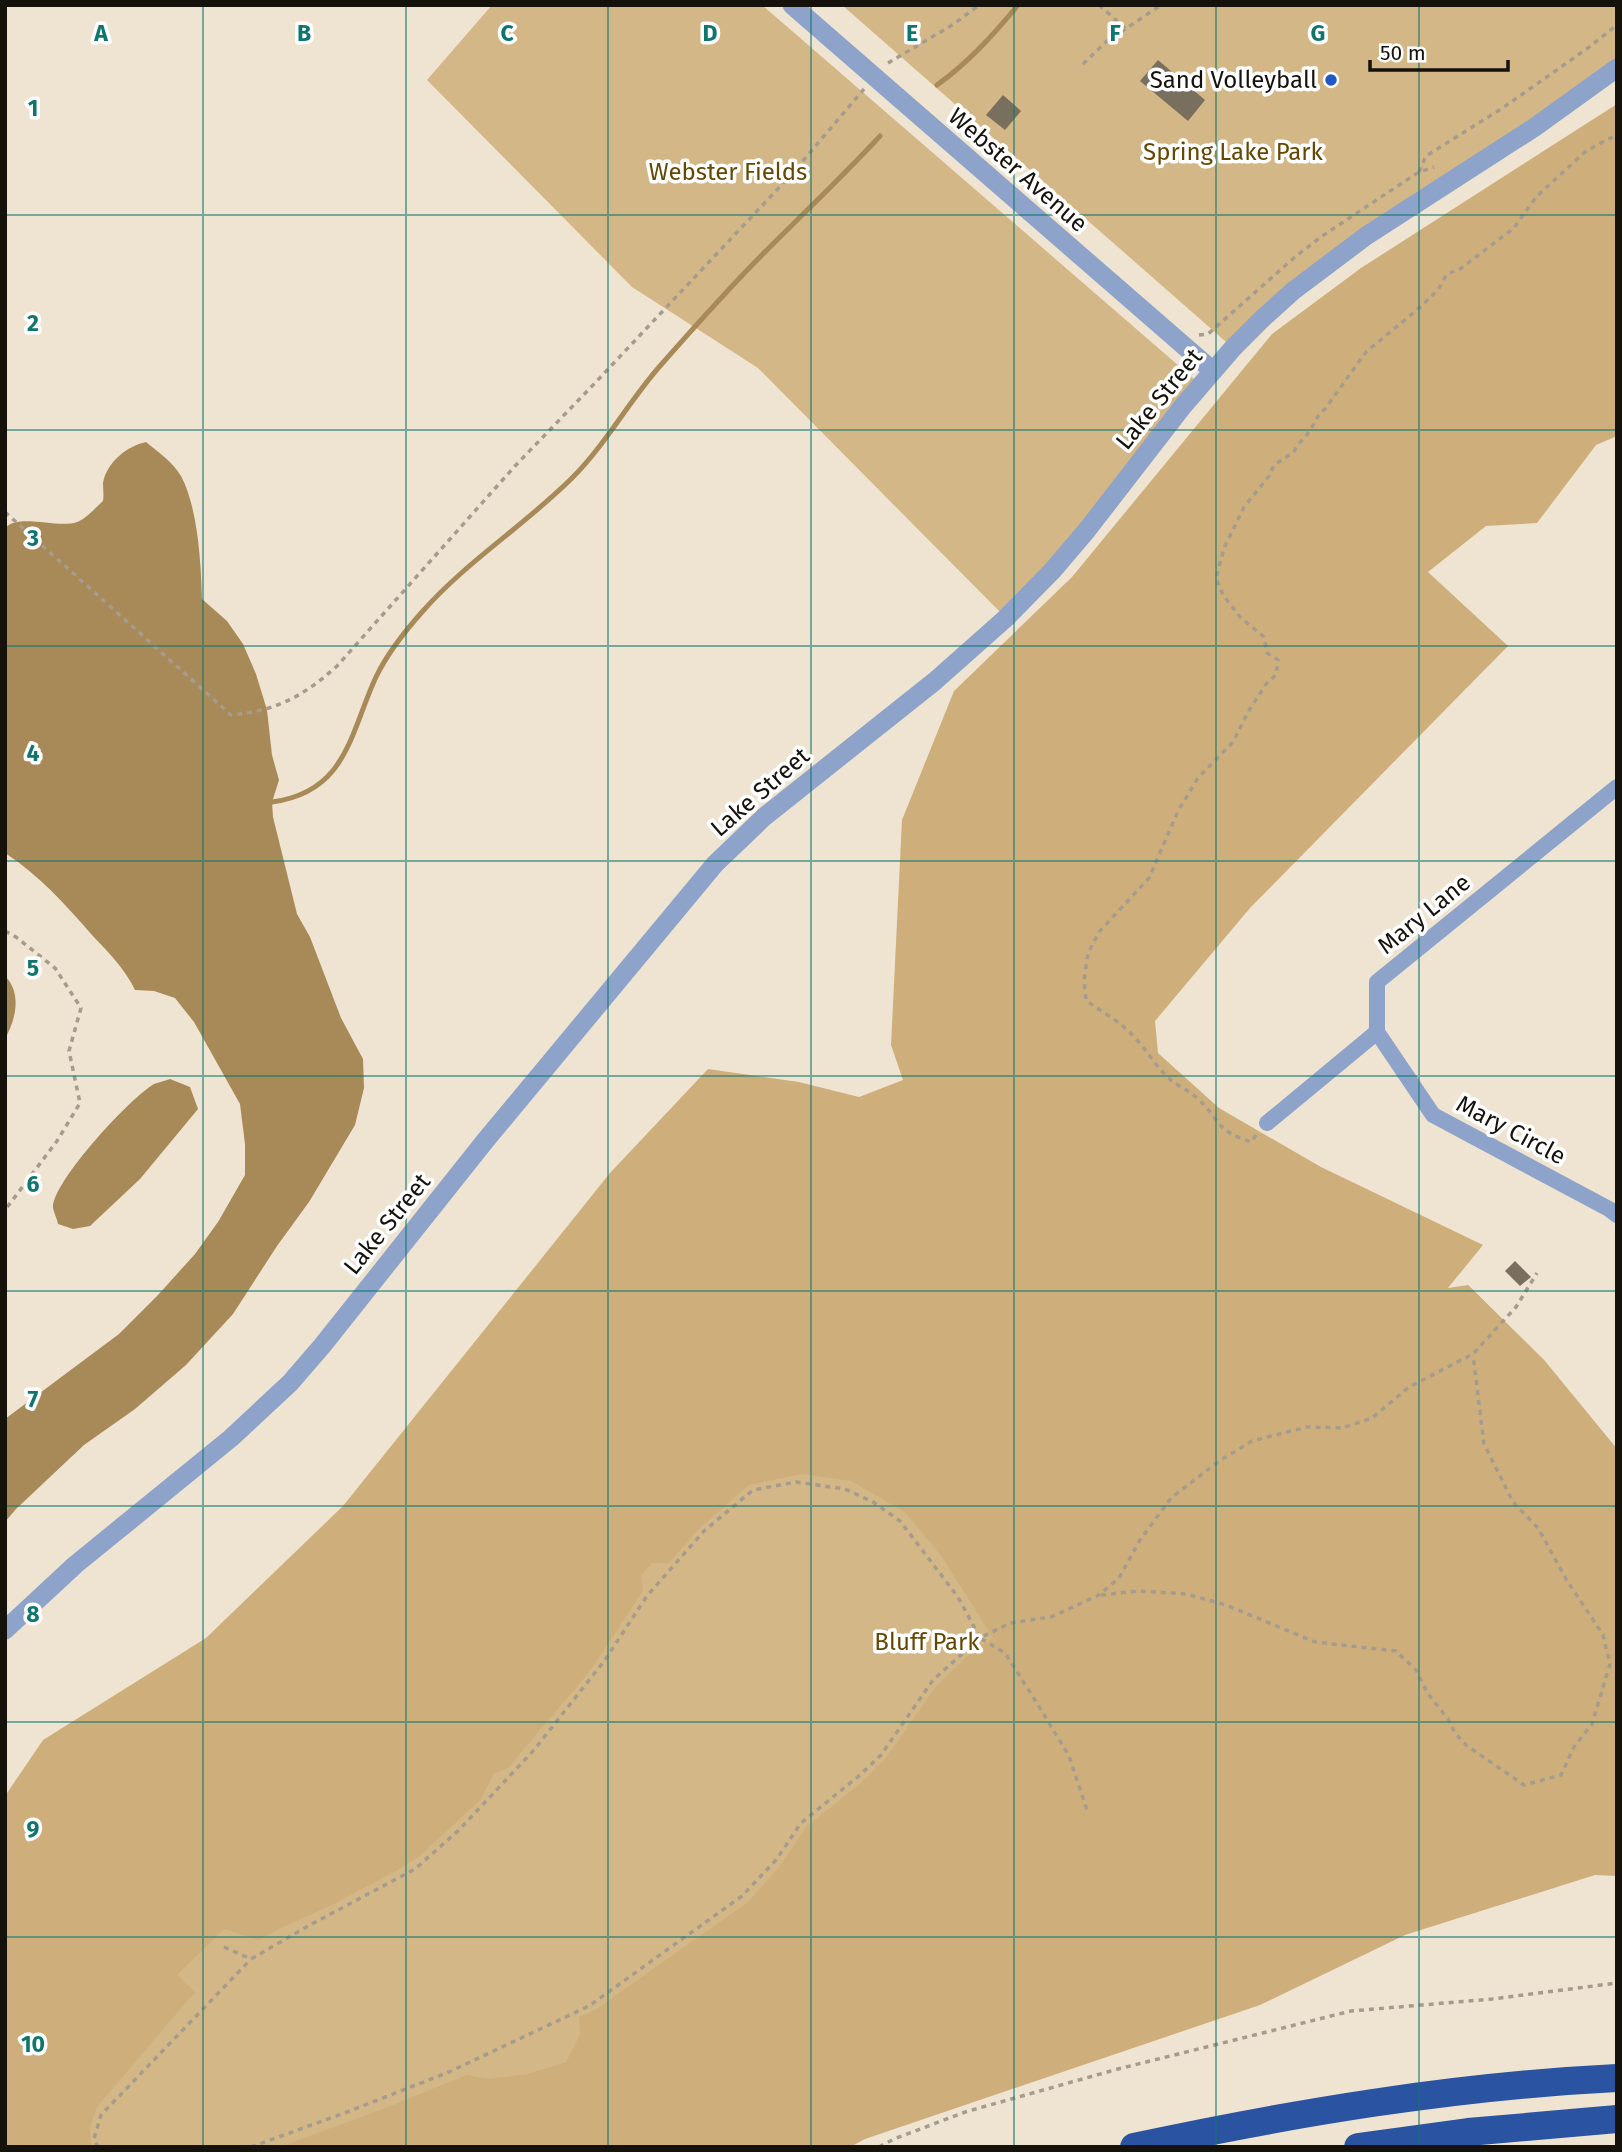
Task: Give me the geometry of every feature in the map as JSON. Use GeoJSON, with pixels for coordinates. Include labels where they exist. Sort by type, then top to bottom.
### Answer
{"type":"FeatureCollection","features":[{"type":"Feature","properties":{"kind":"highway"},"geometry":{"type":"LineString","coordinates":[[1135,2147],[1278,2118],[1434,2094],[1569,2080],[1617,2078]]}},
{"type":"Feature","properties":{"kind":"highway"},"geometry":{"type":"LineString","coordinates":[[1358,2147],[1468,2132],[1617,2119]]}},
{"type":"Feature","properties":{"kind":"street","name":"Webster Avenue"},"geometry":{"type":"LineString","coordinates":[[792,5],[1213,371]]}},
{"type":"Feature","properties":{"kind":"street","name":"Lake Street"},"geometry":{"type":"LineString","coordinates":[[5,1630],[75,1564],[230,1438],[290,1383],[485,1141],[715,863],[764,817],[935,681],[1006,618],[1087,530],[1175,416],[1262,319],[1323,267],[1366,236],[1546,119],[1617,68]]}},
{"type":"Feature","properties":{"kind":"street","name":"Mary Lane"},"geometry":{"type":"LineString","coordinates":[[1377,1032],[1377,982],[1617,787]]}},
{"type":"Feature","properties":{"kind":"street"},"geometry":{"type":"LineString","coordinates":[[1267,1123],[1377,1032]]}},
{"type":"Feature","properties":{"kind":"street","name":"Mary Circle"},"geometry":{"type":"LineString","coordinates":[[1377,1032],[1433,1115],[1615,1212]]}},
{"type":"Feature","properties":{"kind":"path"},"geometry":{"type":"LineString","coordinates":[[5,512],[231,715],[274,708],[296,698],[337,666],[514,466],[790,176],[874,77],[887,64],[954,24],[979,5]]}},
{"type":"Feature","properties":{"kind":"path"},"geometry":{"type":"LineString","coordinates":[[1099,5],[1126,29]]}},
{"type":"Feature","properties":{"kind":"path"},"geometry":{"type":"LineString","coordinates":[[1083,64],[1106,42],[1161,5]]}},
{"type":"Feature","properties":{"kind":"path"},"geometry":{"type":"LineString","coordinates":[[1419,172],[1426,156],[1501,109],[1617,25]]}},
{"type":"Feature","properties":{"kind":"path"},"geometry":{"type":"LineString","coordinates":[[1267,1123],[1251,1142],[1233,1136],[1218,1124],[1200,1100],[1172,1081],[1125,1028],[1086,1000],[1084,981],[1088,953],[1099,932],[1149,877],[1178,811],[1198,778],[1233,742],[1248,712],[1266,684],[1276,675],[1278,660],[1267,653],[1264,637],[1240,617],[1223,594],[1216,578],[1224,548],[1244,507],[1269,476],[1274,465],[1294,452],[1308,434],[1317,415],[1325,409],[1366,352],[1438,290],[1447,274],[1460,270],[1514,229],[1536,197],[1558,175],[1585,152],[1617,136]]}},
{"type":"Feature","properties":{"kind":"path"},"geometry":{"type":"LineString","coordinates":[[1200,336],[1208,334],[1322,236],[1419,172],[1434,167]]}},
{"type":"Feature","properties":{"kind":"path"},"geometry":{"type":"LineString","coordinates":[[5,931],[55,968],[81,1007],[69,1051],[80,1103],[57,1141],[5,1210]]}},
{"type":"Feature","properties":{"kind":"path"},"geometry":{"type":"LineString","coordinates":[[251,2147],[449,2072],[589,2006],[742,1896],[776,1860],[801,1824],[881,1755],[933,1680],[980,1638],[1010,1623],[1051,1617],[1099,1595],[1119,1578],[1140,1540],[1171,1498],[1219,1461],[1252,1440],[1307,1427],[1342,1428],[1372,1418],[1409,1387],[1473,1354],[1516,1307],[1537,1273]]}},
{"type":"Feature","properties":{"kind":"path"},"geometry":{"type":"LineString","coordinates":[[1099,1595],[1138,1591],[1186,1594],[1226,1605],[1315,1642],[1395,1651],[1416,1670],[1428,1694],[1466,1745],[1524,1785],[1561,1775],[1574,1747],[1592,1724],[1610,1664],[1603,1635],[1538,1528],[1513,1502],[1484,1444],[1473,1354]]}},
{"type":"Feature","properties":{"kind":"path"},"geometry":{"type":"LineString","coordinates":[[97,2147],[94,2139],[101,2115],[251,1959],[310,1924],[415,1869],[459,1830],[534,1750],[604,1660],[647,1596],[704,1531],[753,1490],[796,1482],[845,1489],[873,1502],[900,1521],[958,1597],[980,1638],[1005,1653],[1069,1756],[1088,1813]]}},
{"type":"Feature","properties":{"kind":"path"},"geometry":{"type":"LineString","coordinates":[[224,1947],[251,1959]]}},
{"type":"Feature","properties":{"kind":"path"},"geometry":{"type":"LineString","coordinates":[[879,2147],[965,2112],[1118,2069],[1351,2011],[1492,1999],[1617,1983]]}},
{"type":"Feature","properties":{"kind":"green space","name":"Webster Fields"},"geometry":{"type":"Polygon","coordinates":[[[492,5],[762,5],[1201,385],[1006,618],[758,368],[632,287],[427,80],[492,5]]]}},
{"type":"Feature","properties":{"kind":"green space","name":"Spring Lake Park"},"geometry":{"type":"Polygon","coordinates":[[[842,5],[1617,5],[1617,68],[1366,236],[1233,348],[842,5]]]}},
{"type":"Feature","properties":{"kind":"green space","name":"Bluff Park"},"geometry":{"type":"Polygon","coordinates":[[[1468,1285],[1544,1360],[1617,1449],[458,2147],[56,2147],[81,2060],[765,1401],[1387,1316],[1468,1285]]]}},
{"type":"Feature","properties":{"kind":"shaded area"},"geometry":{"type":"Polygon","coordinates":[[[1617,104],[1617,436],[1596,445],[1537,523],[1486,526],[1428,572],[1508,646],[1250,908],[1155,1021],[1158,1053],[1219,1108],[1321,1167],[1483,1245],[1448,1288],[1468,1285],[1544,1360],[1617,1449],[1617,1876],[1595,1875],[1405,1935],[1260,2005],[865,2139],[850,2147],[280,2147],[467,2075],[488,2079],[528,2074],[566,2062],[580,2035],[579,2017],[595,2010],[748,1902],[779,1867],[806,1827],[862,1782],[885,1759],[937,1685],[976,1648],[993,1638],[942,1557],[906,1513],[851,1481],[802,1474],[749,1485],[700,1528],[669,1563],[652,1563],[641,1575],[643,1591],[590,1671],[508,1768],[494,1774],[480,1800],[420,1856],[334,1904],[259,1940],[224,1929],[177,1975],[195,1992],[97,2107],[90,2128],[91,2147],[5,2147],[5,1796],[43,1740],[206,1638],[343,1506],[610,1173],[708,1069],[799,1082],[859,1097],[903,1080],[891,1045],[902,820],[954,691],[1072,577],[1272,334],[1361,268],[1617,104]]]}},
{"type":"Feature","properties":{"kind":"shaded area"},"geometry":{"type":"Polygon","coordinates":[[[146,442],[170,462],[181,476],[195,519],[202,599],[227,621],[243,644],[256,674],[267,710],[272,755],[279,780],[272,802],[273,817],[297,914],[310,937],[341,1018],[363,1059],[364,1088],[355,1125],[309,1202],[233,1314],[186,1365],[135,1409],[84,1445],[5,1522],[5,1419],[119,1334],[158,1295],[195,1254],[218,1222],[245,1175],[245,1144],[240,1104],[194,1022],[175,998],[154,991],[135,990],[116,961],[62,902],[41,881],[5,853],[5,528],[11,524],[29,521],[69,524],[87,516],[103,501],[105,475],[113,462],[125,451],[146,442]]]}},
{"type":"Feature","properties":{"kind":"shaded area"},"geometry":{"type":"Polygon","coordinates":[[[5,976],[14,990],[16,1006],[5,1039],[5,976]]]}},
{"type":"Feature","properties":{"kind":"shaded area"},"geometry":{"type":"Polygon","coordinates":[[[170,1079],[190,1087],[198,1109],[140,1179],[90,1226],[73,1229],[58,1224],[53,1208],[56,1196],[78,1161],[128,1105],[154,1084],[170,1079]]]}},
{"type":"Feature","properties":{"kind":"building"},"geometry":{"type":"Polygon","coordinates":[[[1158,60],[1205,100],[1188,121],[1140,81],[1158,60]]]}},
{"type":"Feature","properties":{"kind":"building"},"geometry":{"type":"Polygon","coordinates":[[[1003,95],[1021,111],[1005,130],[986,115],[1003,95]]]}},
{"type":"Feature","properties":{"kind":"building"},"geometry":{"type":"Polygon","coordinates":[[[1515,1261],[1531,1277],[1520,1286],[1505,1271],[1515,1261]]]}},
{"type":"Feature","properties":{"kind":"waterway"},"geometry":{"type":"LineString","coordinates":[[937,85],[980,48],[1018,5]]}},
{"type":"Feature","properties":{"kind":"waterway"},"geometry":{"type":"LineString","coordinates":[[272,802],[297,796],[316,786],[331,773],[351,739],[380,668],[416,619],[458,576],[572,478],[596,451],[649,379],[701,320],[757,259],[880,136]]}},
{"type":"Feature","properties":{"kind":"place","name":"Sand Volleyball"},"geometry":{"type":"Point","coordinates":[1331,80]}}]}
